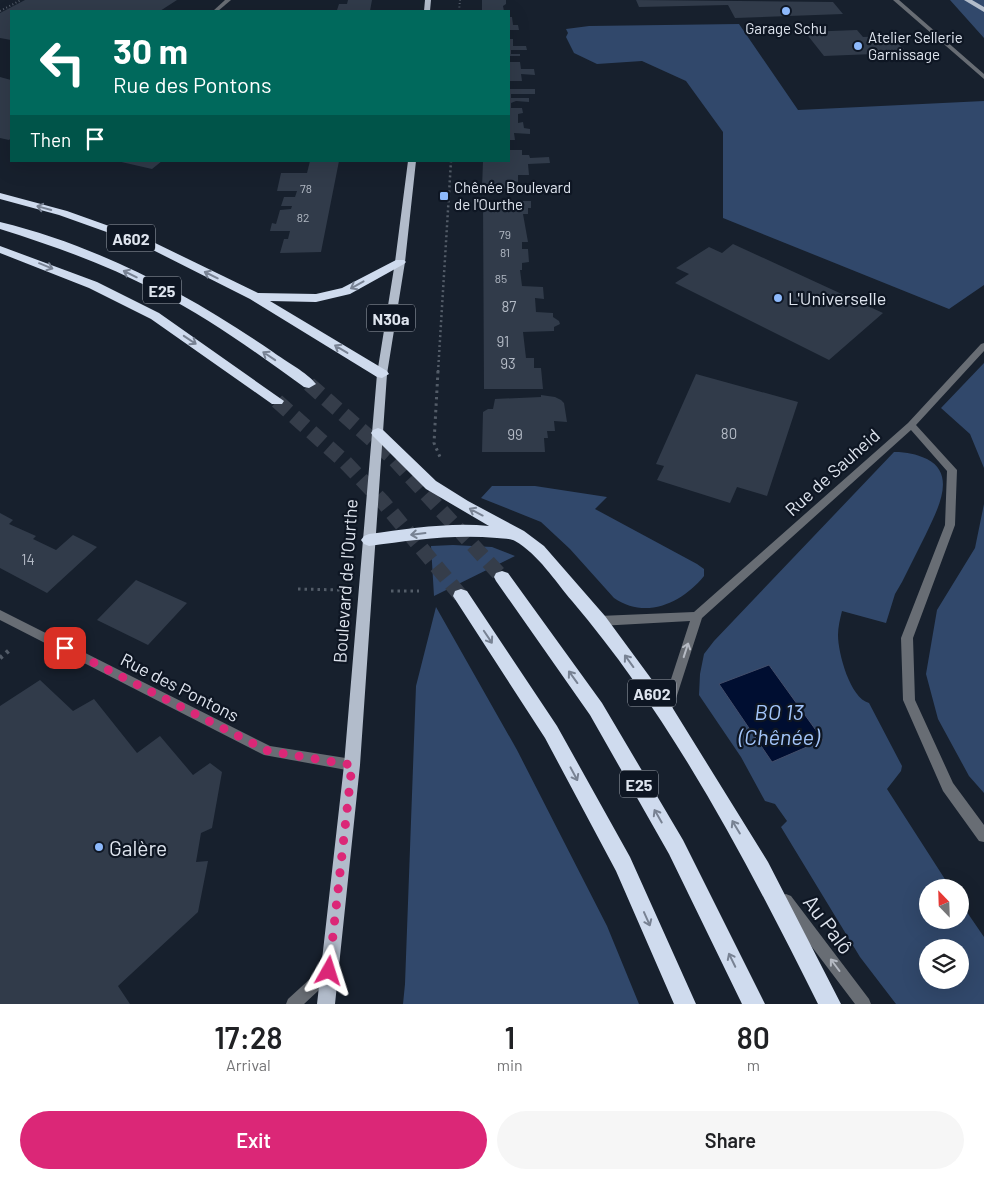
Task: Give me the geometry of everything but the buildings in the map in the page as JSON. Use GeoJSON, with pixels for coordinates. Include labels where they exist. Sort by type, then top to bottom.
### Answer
{"type":"FeatureCollection","features":[{"type":"Feature","properties":{"kind":"highway","name":"A602"},"geometry":{"type":"LineString","coordinates":[[0,196],[63,213],[146,243],[254,296],[382,374]]}},
{"type":"Feature","properties":{"kind":"highway","name":"E25"},"geometry":{"type":"LineString","coordinates":[[0,225],[43,238],[116,267],[182,300],[309,384]]}},
{"type":"Feature","properties":{"kind":"highway","name":"E25"},"geometry":{"type":"LineString","coordinates":[[0,249],[93,285],[155,316],[277,401]]}},
{"type":"Feature","properties":{"kind":"highway","name":"A602"},"geometry":{"type":"LineString","coordinates":[[254,296],[316,298],[346,291],[400,262]]}},
{"type":"Feature","properties":{"kind":"highway","name":"A602"},"geometry":{"type":"LineString","coordinates":[[378,432],[431,485],[463,505],[519,535],[538,550],[599,621],[666,713],[761,869],[830,1004]]}},
{"type":"Feature","properties":{"kind":"highway"},"geometry":{"type":"LineString","coordinates":[[369,540],[425,533],[472,530],[519,535]]}},
{"type":"Feature","properties":{"kind":"highway","name":"E25"},"geometry":{"type":"LineString","coordinates":[[502,577],[596,709],[676,847],[754,1004]]}},
{"type":"Feature","properties":{"kind":"highway"},"geometry":{"type":"LineString","coordinates":[[461,596],[551,732],[623,864],[685,1004]]}},
{"type":"Feature","properties":{"kind":"main road"},"geometry":{"type":"LineString","coordinates":[[967,0],[984,10]]}},
{"type":"Feature","properties":{"kind":"main road","name":"Boulevard de l'Ourthe"},"geometry":{"type":"LineString","coordinates":[[326,1004],[352,765],[382,374],[400,262],[412,162]]}},
{"type":"Feature","properties":{"kind":"street"},"geometry":{"type":"LineString","coordinates":[[217,10],[228,0]]}},
{"type":"Feature","properties":{"kind":"street"},"geometry":{"type":"LineString","coordinates":[[896,0],[984,77]]}},
{"type":"Feature","properties":{"kind":"street","name":"Rue de Sauheid"},"geometry":{"type":"LineString","coordinates":[[697,616],[912,424],[984,346]]}},
{"type":"Feature","properties":{"kind":"street"},"geometry":{"type":"LineString","coordinates":[[912,424],[952,470],[950,525],[907,638],[909,700],[948,787],[984,836]]}},
{"type":"Feature","properties":{"kind":"street","name":"Rue des Pontons"},"geometry":{"type":"LineString","coordinates":[[0,616],[268,751],[352,765]]}},
{"type":"Feature","properties":{"kind":"street"},"geometry":{"type":"LineString","coordinates":[[599,621],[697,616],[666,713]]}},
{"type":"Feature","properties":{"kind":"street","name":"Au Palô"},"geometry":{"type":"LineString","coordinates":[[761,869],[864,1004]]}},
{"type":"Feature","properties":{"kind":"street"},"geometry":{"type":"LineString","coordinates":[[293,1004],[329,971]]}},
{"type":"Feature","properties":{"kind":"path"},"geometry":{"type":"LineString","coordinates":[[0,11],[21,0]]}},
{"type":"Feature","properties":{"kind":"path"},"geometry":{"type":"LineString","coordinates":[[444,463],[434,443],[451,162]]}},
{"type":"Feature","properties":{"kind":"shaded area"},"geometry":{"type":"Polygon","coordinates":[[[950,0],[984,0],[984,38],[950,0]]]}},
{"type":"Feature","properties":{"kind":"shaded area"},"geometry":{"type":"Polygon","coordinates":[[[739,24],[798,110],[984,101],[984,285],[949,309],[723,218],[723,132],[686,81],[642,61],[597,64],[574,53],[566,37],[568,33],[566,29],[589,26],[739,24]]]}},
{"type":"Feature","properties":{"kind":"shaded area"},"geometry":{"type":"Polygon","coordinates":[[[984,363],[984,468],[970,434],[941,408],[984,363]]]}},
{"type":"Feature","properties":{"kind":"shaded area"},"geometry":{"type":"Polygon","coordinates":[[[894,452],[919,456],[936,466],[941,474],[943,484],[939,505],[895,594],[886,623],[842,611],[838,635],[840,653],[846,674],[856,693],[869,703],[902,766],[901,771],[887,789],[945,879],[919,879],[919,929],[969,929],[969,915],[984,937],[984,1004],[896,1004],[860,957],[781,827],[787,821],[775,804],[765,801],[741,757],[699,695],[700,674],[704,654],[714,641],[894,452]]]}},
{"type":"Feature","properties":{"kind":"shaded area"},"geometry":{"type":"Polygon","coordinates":[[[492,486],[535,486],[607,497],[595,509],[697,564],[704,569],[704,576],[685,594],[663,605],[651,608],[638,608],[626,604],[614,598],[570,549],[541,522],[481,498],[492,486]]]}},
{"type":"Feature","properties":{"kind":"shaded area"},"geometry":{"type":"Polygon","coordinates":[[[984,504],[984,793],[969,776],[938,719],[926,674],[937,610],[975,548],[984,504]]]}},
{"type":"Feature","properties":{"kind":"shaded area"},"geometry":{"type":"Polygon","coordinates":[[[431,546],[492,547],[515,556],[434,596],[431,546]]]}},
{"type":"Feature","properties":{"kind":"shaded area"},"geometry":{"type":"Polygon","coordinates":[[[436,607],[517,750],[607,926],[639,1004],[403,1004],[416,686],[436,607]]]}},
{"type":"Feature","properties":{"kind":"water","name":"BO 13 (Chênée)"},"geometry":{"type":"Polygon","coordinates":[[[769,665],[823,740],[772,762],[719,684],[769,665]]]}},
{"type":"Feature","properties":{"kind":"tunnel"},"geometry":{"type":"LineString","coordinates":[[309,384],[395,460],[502,577]]}},
{"type":"Feature","properties":{"kind":"tunnel"},"geometry":{"type":"LineString","coordinates":[[277,401],[345,462],[383,502],[461,596]]}},
{"type":"Feature","properties":{"kind":"place","name":"Garage Schu"},"geometry":{"type":"Point","coordinates":[786,11]}},
{"type":"Feature","properties":{"kind":"place","name":"Atelier Sellerie Garnissage"},"geometry":{"type":"Point","coordinates":[858,46]}},
{"type":"Feature","properties":{"kind":"place","name":"Chênée Boulevard de l'Ourthe"},"geometry":{"type":"Point","coordinates":[444,196]}},
{"type":"Feature","properties":{"kind":"place","name":"L'Universelle"},"geometry":{"type":"Point","coordinates":[778,298]}},
{"type":"Feature","properties":{"kind":"place","name":"Galère"},"geometry":{"type":"Point","coordinates":[99,847]}},
{"type":"Feature","properties":{"kind":"route"},"geometry":{"type":"LineString","coordinates":[[65,648],[268,751],[352,765],[329,971]]}}]}
